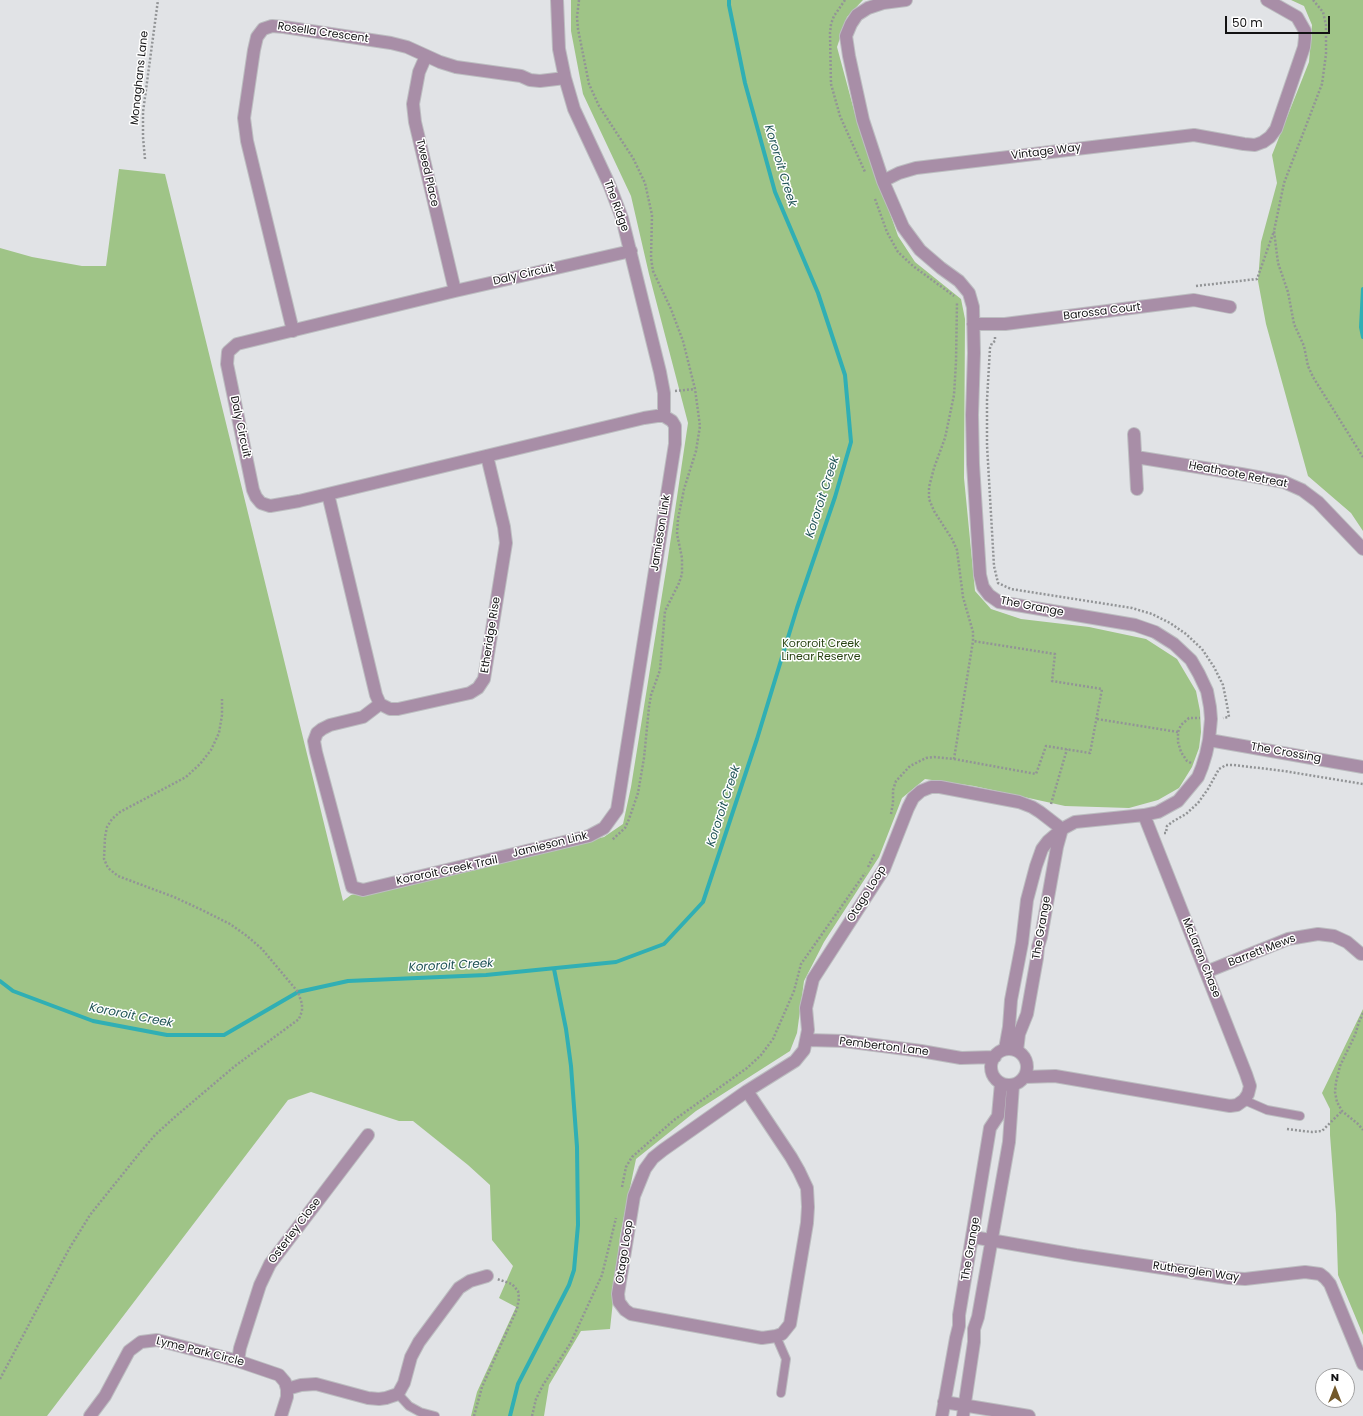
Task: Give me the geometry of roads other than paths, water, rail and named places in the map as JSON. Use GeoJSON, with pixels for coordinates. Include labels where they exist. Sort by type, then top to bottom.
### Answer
{"type":"FeatureCollection","features":[{"type":"Feature","properties":{"kind":"street","name":"The Ridge"},"geometry":{"type":"LineString","coordinates":[[557,0],[558,36],[564,74],[574,109],[609,184],[622,218],[660,372],[664,393],[664,416]]}},
{"type":"Feature","properties":{"kind":"street"},"geometry":{"type":"LineString","coordinates":[[883,181],[863,120],[846,36],[857,15],[868,8],[883,3],[906,0]]}},
{"type":"Feature","properties":{"kind":"street","name":"Vintage Way"},"geometry":{"type":"LineString","coordinates":[[883,181],[899,173],[916,168],[1194,134],[1244,144],[1255,145],[1263,142],[1270,137],[1276,129],[1304,47],[1305,38],[1305,31],[1297,17],[1267,0]]}},
{"type":"Feature","properties":{"kind":"street","name":"Rosella Crescent"},"geometry":{"type":"LineString","coordinates":[[293,331],[247,141],[244,118],[254,50],[257,37],[263,28],[272,26],[284,27],[391,43],[407,47],[440,62],[456,67],[521,76],[564,74]]}},
{"type":"Feature","properties":{"kind":"street","name":"Tweed Place"},"geometry":{"type":"LineString","coordinates":[[426,56],[419,72],[412,104],[455,291]]}},
{"type":"Feature","properties":{"kind":"street","name":"The Grange"},"geometry":{"type":"LineString","coordinates":[[883,181],[903,227],[920,250],[959,281],[969,294],[972,307],[973,324],[973,464],[980,575],[983,587],[989,596],[999,602],[1135,625],[1155,632],[1174,644],[1190,660],[1207,691],[1210,707],[1211,719],[1209,740],[1202,767],[1198,777],[1178,800],[1158,812],[1144,815],[1075,822],[1062,829],[1048,841],[1042,849],[1030,885],[1022,943],[1011,1000],[1009,1027],[1011,1050]]}},
{"type":"Feature","properties":{"kind":"street","name":"Daly Circuit"},"geometry":{"type":"LineString","coordinates":[[631,251],[455,291],[237,344],[228,352],[226,364],[253,490],[261,503],[270,506],[328,494],[644,418],[664,416]]}},
{"type":"Feature","properties":{"kind":"street","name":"Barossa Court"},"geometry":{"type":"LineString","coordinates":[[973,324],[1005,324],[1194,300],[1230,307]]}},
{"type":"Feature","properties":{"kind":"street","name":"Jamieson Link"},"geometry":{"type":"LineString","coordinates":[[380,704],[364,717],[322,729],[317,733],[314,741],[352,887],[364,890],[589,836],[604,828],[617,810],[675,444],[675,426],[672,421],[664,416]]}},
{"type":"Feature","properties":{"kind":"street"},"geometry":{"type":"LineString","coordinates":[[1134,434],[1137,489]]}},
{"type":"Feature","properties":{"kind":"street","name":"Etheridge Rise"},"geometry":{"type":"LineString","coordinates":[[380,704],[390,709],[398,709],[470,693],[478,688],[484,679],[506,543],[504,527],[487,456]]}},
{"type":"Feature","properties":{"kind":"street","name":"Heathcote Retreat"},"geometry":{"type":"LineString","coordinates":[[1136,457],[1284,482],[1302,490],[1318,502],[1363,549]]}},
{"type":"Feature","properties":{"kind":"street"},"geometry":{"type":"LineString","coordinates":[[328,494],[376,695],[380,704]]}},
{"type":"Feature","properties":{"kind":"street","name":"The Crossing"},"geometry":{"type":"LineString","coordinates":[[1209,740],[1363,767]]}},
{"type":"Feature","properties":{"kind":"street","name":"Otago Loop"},"geometry":{"type":"LineString","coordinates":[[776,1336],[762,1338],[637,1316],[625,1310],[619,1302],[618,1294],[634,1196],[645,1169],[653,1158],[662,1150],[800,1056],[804,1050],[808,1030],[806,1008],[813,979],[884,870],[908,808],[913,798],[921,791],[940,787],[1019,802],[1040,812],[1062,829]]}},
{"type":"Feature","properties":{"kind":"street","name":"McLaren Chase"},"geometry":{"type":"LineString","coordinates":[[1144,815],[1249,1081],[1250,1086],[1248,1094],[1244,1100]]}},
{"type":"Feature","properties":{"kind":"street","name":"The Grange"},"geometry":{"type":"LineString","coordinates":[[1011,1050],[1027,1014],[1038,947],[1057,847],[1062,829]]}},
{"type":"Feature","properties":{"kind":"street","name":"Barrett Mews"},"geometry":{"type":"LineString","coordinates":[[1206,972],[1288,939],[1318,934],[1334,936],[1347,942],[1361,954]]}},
{"type":"Feature","properties":{"kind":"street","name":"Pemberton Lane"},"geometry":{"type":"LineString","coordinates":[[806,1040],[844,1040],[921,1051],[961,1058],[992,1070]]}},
{"type":"Feature","properties":{"kind":"street"},"geometry":{"type":"LineString","coordinates":[[1011,1050],[1022,1054],[1027,1064],[1027,1073],[1022,1080],[1013,1085],[1001,1083],[993,1075],[992,1061],[994,1057],[1001,1051],[1011,1050]]}},
{"type":"Feature","properties":{"kind":"street","name":"Pemberton Lane"},"geometry":{"type":"LineString","coordinates":[[961,1058],[994,1057]]}},
{"type":"Feature","properties":{"kind":"street"},"geometry":{"type":"LineString","coordinates":[[1027,1064],[1055,1076]]}},
{"type":"Feature","properties":{"kind":"street"},"geometry":{"type":"LineString","coordinates":[[1024,1077],[1055,1076],[1230,1106],[1237,1105],[1244,1100]]}},
{"type":"Feature","properties":{"kind":"street","name":"The Grange"},"geometry":{"type":"LineString","coordinates":[[942,1416],[959,1326],[959,1315],[990,1128],[998,1116],[1001,1083]]}},
{"type":"Feature","properties":{"kind":"street","name":"The Grange"},"geometry":{"type":"LineString","coordinates":[[963,1411],[974,1342],[974,1329],[978,1317],[1009,1142],[1013,1085]]}},
{"type":"Feature","properties":{"kind":"street"},"geometry":{"type":"LineString","coordinates":[[747,1091],[791,1157],[807,1188],[807,1223],[790,1324],[782,1334],[776,1336]]}},
{"type":"Feature","properties":{"kind":"street","name":"Osterley Close"},"geometry":{"type":"LineString","coordinates":[[238,1361],[240,1348],[260,1285],[270,1264],[368,1135]]}},
{"type":"Feature","properties":{"kind":"street","name":"Rutherglen Way"},"geometry":{"type":"LineString","coordinates":[[973,1237],[1076,1255],[1229,1278],[1245,1279],[1305,1272],[1320,1274],[1330,1284],[1363,1364]]}},
{"type":"Feature","properties":{"kind":"street"},"geometry":{"type":"LineString","coordinates":[[281,1416],[287,1397],[287,1389],[301,1385],[316,1384],[374,1398],[386,1398],[398,1394],[404,1383],[411,1357],[419,1342],[459,1288],[470,1281],[487,1276]]}},
{"type":"Feature","properties":{"kind":"street","name":"Lyme Park Circle"},"geometry":{"type":"LineString","coordinates":[[90,1416],[105,1396],[129,1351],[141,1342],[157,1340],[272,1371],[279,1375],[285,1382],[287,1389]]}},
{"type":"Feature","properties":{"kind":"street"},"geometry":{"type":"LineString","coordinates":[[944,1402],[963,1411],[1029,1416]]}},
{"type":"Feature","properties":{"kind":"lane"},"geometry":{"type":"LineString","coordinates":[[1244,1100],[1267,1110],[1300,1116]]}},
{"type":"Feature","properties":{"kind":"lane"},"geometry":{"type":"LineString","coordinates":[[776,1336],[786,1359],[781,1393]]}},
{"type":"Feature","properties":{"kind":"lane"},"geometry":{"type":"LineString","coordinates":[[398,1394],[409,1406],[420,1412],[435,1416]]}},
{"type":"Feature","properties":{"kind":"waterway","name":"Kororoit Creek"},"geometry":{"type":"LineString","coordinates":[[0,981],[13,991],[93,1021],[167,1035],[224,1035],[298,992],[348,981],[486,975],[616,962],[664,944],[703,902],[757,739],[797,608],[835,497],[851,442],[845,375],[818,293],[775,192],[745,83],[729,0]]}},
{"type":"Feature","properties":{"kind":"waterway","name":"Kororoit Creek"},"geometry":{"type":"LineString","coordinates":[[1363,289],[1361,327],[1363,337]]}},
{"type":"Feature","properties":{"kind":"waterway"},"geometry":{"type":"LineString","coordinates":[[510,1416],[518,1384],[569,1285],[574,1270],[578,1225],[577,1147],[571,1066],[566,1029],[554,969]]}},
{"type":"Feature","properties":{"kind":"park label","name":"Kororoit Creek Linear Reserve"},"geometry":{"type":"Point","coordinates":[821,650]}}]}
